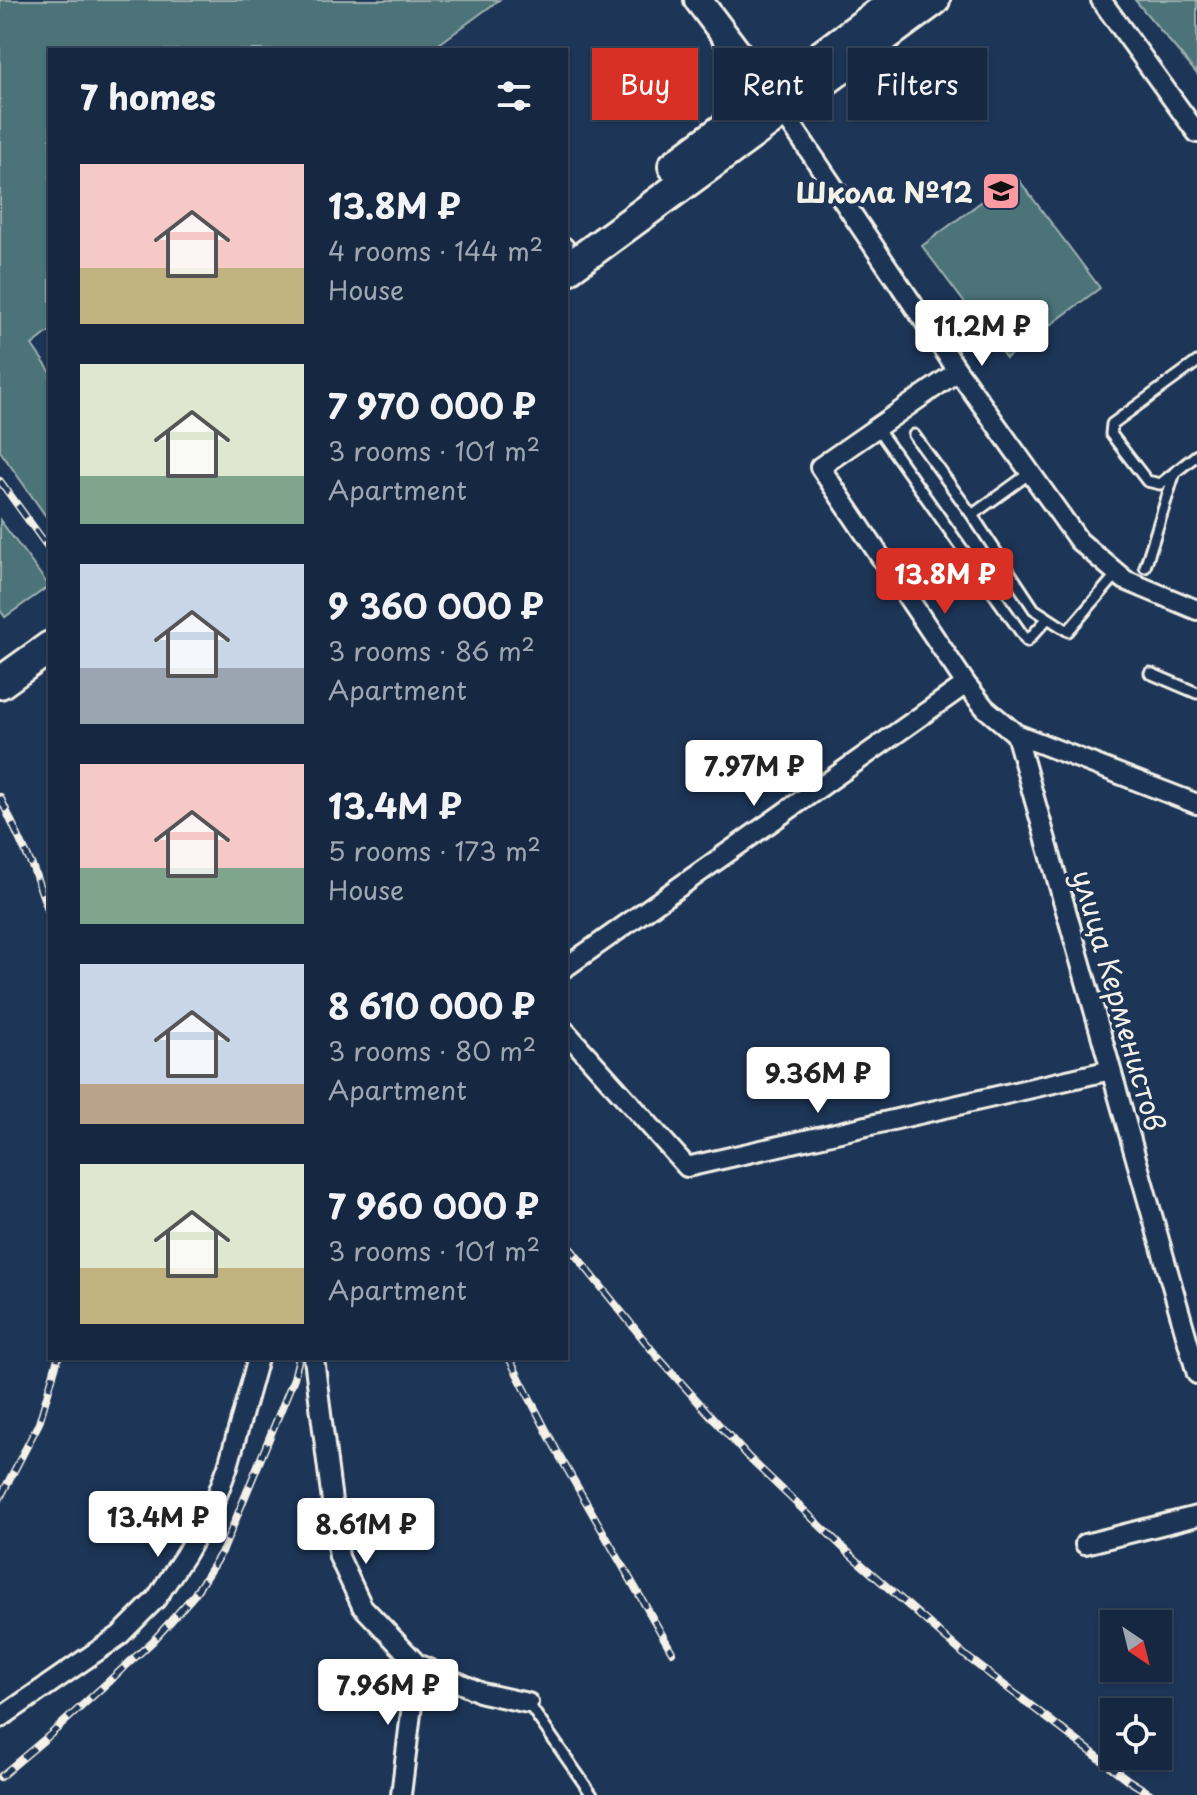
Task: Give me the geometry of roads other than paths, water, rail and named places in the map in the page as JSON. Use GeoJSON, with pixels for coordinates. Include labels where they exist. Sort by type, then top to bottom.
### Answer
{"type":"FeatureCollection","features":[{"type":"Feature","properties":{"kind":"main road"},"geometry":{"type":"LineString","coordinates":[[832,55],[897,0]]}},
{"type":"Feature","properties":{"kind":"main road"},"geometry":{"type":"LineString","coordinates":[[832,66],[934,0]]}},
{"type":"Feature","properties":{"kind":"main road"},"geometry":{"type":"LineString","coordinates":[[568,250],[752,120]]}},
{"type":"Feature","properties":{"kind":"main road"},"geometry":{"type":"LineString","coordinates":[[0,659],[48,624]]}},
{"type":"Feature","properties":{"kind":"main road"},"geometry":{"type":"LineString","coordinates":[[0,683],[48,648]]}},
{"type":"Feature","properties":{"kind":"street"},"geometry":{"type":"LineString","coordinates":[[698,0],[734,48]]}},
{"type":"Feature","properties":{"kind":"street"},"geometry":{"type":"LineString","coordinates":[[1101,0],[1197,133]]}},
{"type":"Feature","properties":{"kind":"street"},"geometry":{"type":"LineString","coordinates":[[788,120],[958,371],[1079,541],[1125,580],[1197,610]]}},
{"type":"Feature","properties":{"kind":"street"},"geometry":{"type":"LineString","coordinates":[[958,371],[820,467],[985,708],[1016,734],[1197,804]]}},
{"type":"Feature","properties":{"kind":"street"},"geometry":{"type":"LineString","coordinates":[[568,966],[966,684]]}},
{"type":"Feature","properties":{"kind":"street","name":"улица Керменистов"},"geometry":{"type":"LineString","coordinates":[[1016,734],[1197,1374]]}},
{"type":"Feature","properties":{"kind":"street"},"geometry":{"type":"LineString","coordinates":[[568,1034],[687,1167],[1111,1070]]}},
{"type":"Feature","properties":{"kind":"street"},"geometry":{"type":"LineString","coordinates":[[0,1718],[119,1636],[156,1599],[213,1506],[228,1466],[257,1360]]}},
{"type":"Feature","properties":{"kind":"street"},"geometry":{"type":"LineString","coordinates":[[314,1360],[339,1557],[362,1606],[417,1664],[482,1693],[528,1703]]}},
{"type":"Feature","properties":{"kind":"street"},"geometry":{"type":"LineString","coordinates":[[1085,1544],[1197,1516]]}},
{"type":"Feature","properties":{"kind":"street"},"geometry":{"type":"LineString","coordinates":[[401,1795],[417,1664]]}},
{"type":"Feature","properties":{"kind":"lane"},"geometry":{"type":"LineString","coordinates":[[1197,362],[1112,424],[1111,434],[1147,481],[1160,484],[1197,455]]}},
{"type":"Feature","properties":{"kind":"lane"},"geometry":{"type":"LineString","coordinates":[[877,428],[1027,641],[1048,618]]}},
{"type":"Feature","properties":{"kind":"lane"},"geometry":{"type":"LineString","coordinates":[[914,435],[1034,609],[1068,631],[1117,574]]}},
{"type":"Feature","properties":{"kind":"lane"},"geometry":{"type":"LineString","coordinates":[[1145,567],[1175,472]]}},
{"type":"Feature","properties":{"kind":"lane"},"geometry":{"type":"LineString","coordinates":[[972,515],[1030,473]]}},
{"type":"Feature","properties":{"kind":"lane"},"geometry":{"type":"LineString","coordinates":[[1150,673],[1197,693]]}},
{"type":"Feature","properties":{"kind":"lane"},"geometry":{"type":"LineString","coordinates":[[528,1703],[592,1795]]}},
{"type":"Feature","properties":{"kind":"railway"},"geometry":{"type":"LineString","coordinates":[[0,481],[48,547]]}},
{"type":"Feature","properties":{"kind":"railway"},"geometry":{"type":"LineString","coordinates":[[0,797],[33,868],[48,910]]}},
{"type":"Feature","properties":{"kind":"railway"},"geometry":{"type":"LineString","coordinates":[[568,1245],[656,1355],[748,1457],[853,1557],[966,1656],[1152,1795]]}},
{"type":"Feature","properties":{"kind":"railway"},"geometry":{"type":"LineString","coordinates":[[0,1498],[39,1423],[57,1360]]}},
{"type":"Feature","properties":{"kind":"railway"},"geometry":{"type":"LineString","coordinates":[[0,1777],[153,1641],[194,1595],[223,1550],[294,1378],[298,1360]]}},
{"type":"Feature","properties":{"kind":"railway"},"geometry":{"type":"LineString","coordinates":[[510,1360],[559,1455],[672,1652]]}},
{"type":"Feature","properties":{"kind":"place","name":"Школа №12"},"geometry":{"type":"Point","coordinates":[1001,191]}}]}
